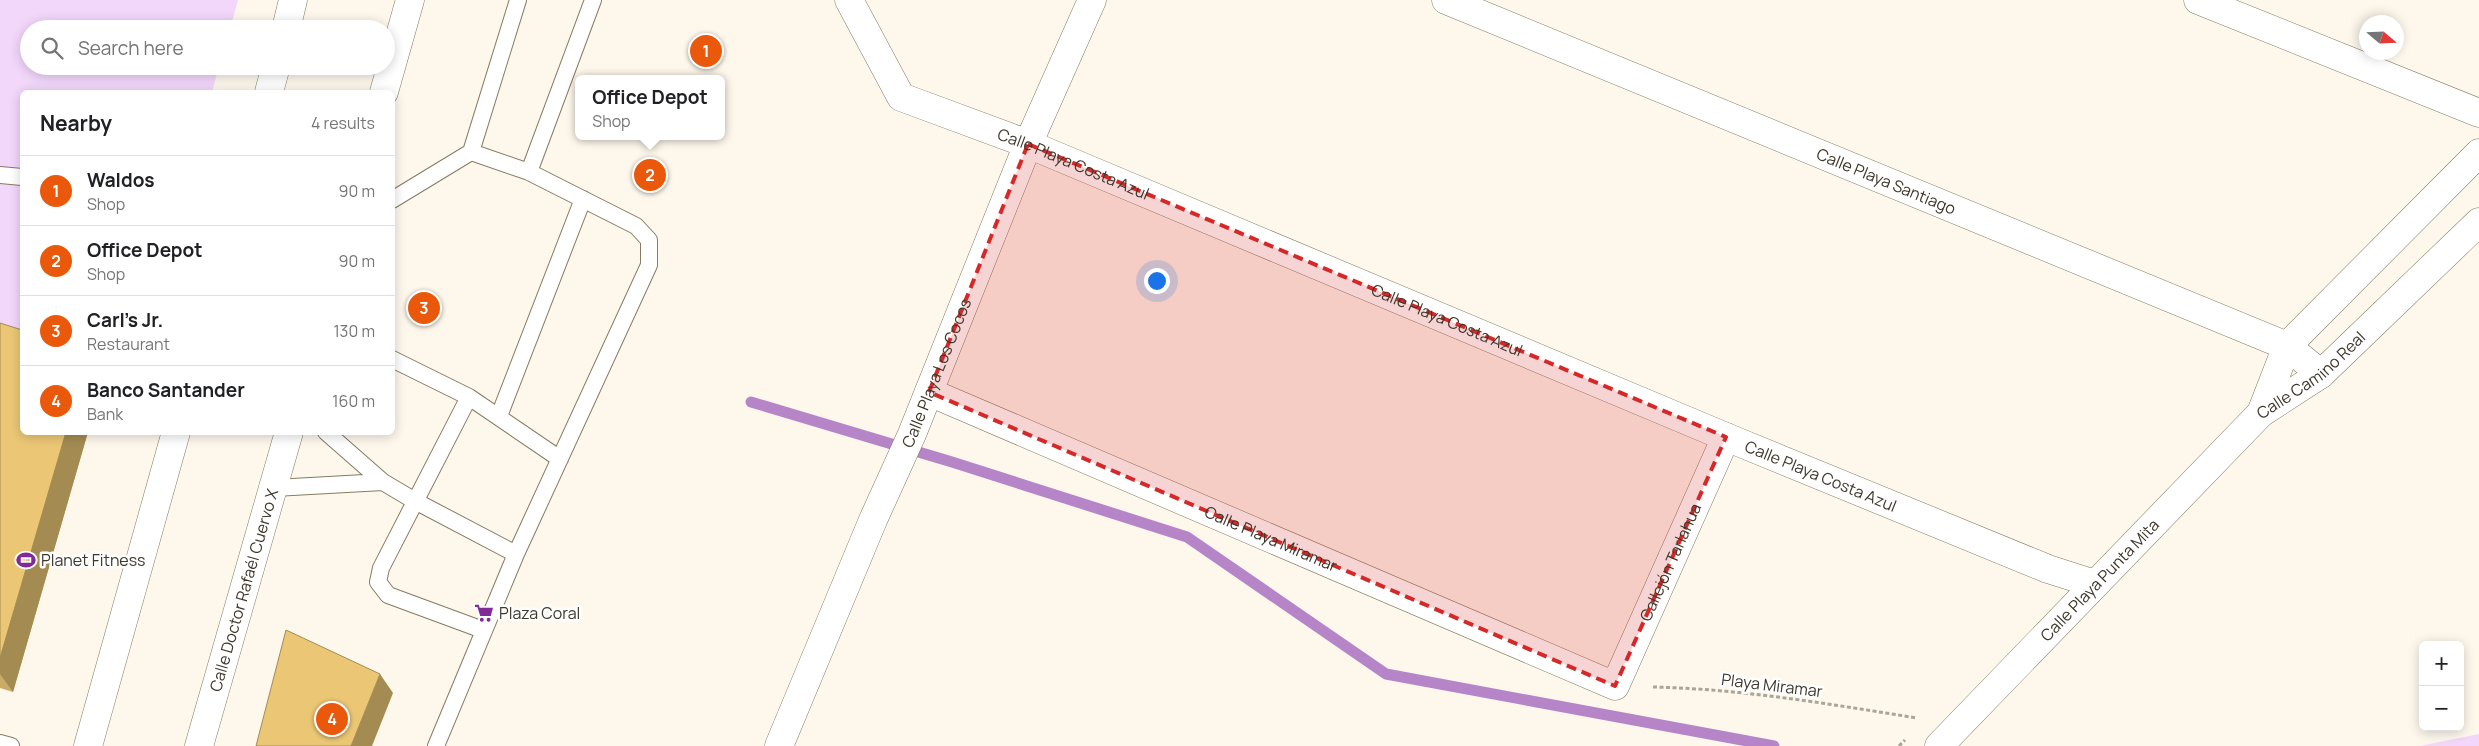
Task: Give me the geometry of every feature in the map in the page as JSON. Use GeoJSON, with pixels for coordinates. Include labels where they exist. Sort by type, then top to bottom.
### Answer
{"type":"FeatureCollection","features":[{"type":"Feature","properties":{"kind":"street"},"geometry":{"type":"LineString","coordinates":[[288,20],[293,0]]}},
{"type":"Feature","properties":{"kind":"street"},"geometry":{"type":"LineString","coordinates":[[395,53],[410,0]]}},
{"type":"Feature","properties":{"kind":"street","name":"Calle Playa Costa Azul"},"geometry":{"type":"LineString","coordinates":[[849,0],[901,97],[1028,144],[1726,437],[2048,569],[2095,584]]}},
{"type":"Feature","properties":{"kind":"street","name":"Calle Playa Los Cocos"},"geometry":{"type":"LineString","coordinates":[[779,746],[873,520],[912,434],[1028,144],[1092,0]]}},
{"type":"Feature","properties":{"kind":"street","name":"Calle Playa Santiago"},"geometry":{"type":"LineString","coordinates":[[1446,0],[2287,346],[2321,374]]}},
{"type":"Feature","properties":{"kind":"street"},"geometry":{"type":"LineString","coordinates":[[2198,0],[2479,113]]}},
{"type":"Feature","properties":{"kind":"street"},"geometry":{"type":"LineString","coordinates":[[270,90],[274,75]]}},
{"type":"Feature","properties":{"kind":"street"},"geometry":{"type":"LineString","coordinates":[[385,90],[389,75]]}},
{"type":"Feature","properties":{"kind":"street","name":"Calle Camino Real"},"geometry":{"type":"LineString","coordinates":[[2261,414],[2287,346],[2479,153]]}},
{"type":"Feature","properties":{"kind":"street","name":"Calle Camino Real"},"geometry":{"type":"LineString","coordinates":[[2261,414],[2321,374],[2479,222]]}},
{"type":"Feature","properties":{"kind":"street","name":"Calle Playa Miramar"},"geometry":{"type":"LineString","coordinates":[[928,392],[1615,686]]}},
{"type":"Feature","properties":{"kind":"street","name":"Calle Playa Punta Mita"},"geometry":{"type":"LineString","coordinates":[[1939,746],[2261,414]]}},
{"type":"Feature","properties":{"kind":"street"},"geometry":{"type":"LineString","coordinates":[[88,746],[175,435]]}},
{"type":"Feature","properties":{"kind":"street","name":"Calle Doctor Rafaél Cuervo X"},"geometry":{"type":"LineString","coordinates":[[199,746],[288,435]]}},
{"type":"Feature","properties":{"kind":"street","name":"Callejón Tarlahua"},"geometry":{"type":"LineString","coordinates":[[1615,686],[1726,437]]}},
{"type":"Feature","properties":{"kind":"lane"},"geometry":{"type":"LineString","coordinates":[[395,198],[471,152],[518,0]]}},
{"type":"Feature","properties":{"kind":"lane"},"geometry":{"type":"LineString","coordinates":[[529,172],[593,0]]}},
{"type":"Feature","properties":{"kind":"lane"},"geometry":{"type":"LineString","coordinates":[[436,746],[482,630],[650,265],[649,240],[636,226],[529,172],[471,152]]}},
{"type":"Feature","properties":{"kind":"lane"},"geometry":{"type":"LineString","coordinates":[[0,175],[20,177]]}},
{"type":"Feature","properties":{"kind":"lane"},"geometry":{"type":"LineString","coordinates":[[499,416],[583,199]]}},
{"type":"Feature","properties":{"kind":"lane"},"geometry":{"type":"LineString","coordinates":[[395,360],[469,397],[560,459]]}},
{"type":"Feature","properties":{"kind":"lane"},"geometry":{"type":"LineString","coordinates":[[469,397],[381,568],[378,582],[388,595],[482,630]]}},
{"type":"Feature","properties":{"kind":"lane"},"geometry":{"type":"LineString","coordinates":[[329,435],[384,482],[415,502],[516,554]]}},
{"type":"Feature","properties":{"kind":"lane"},"geometry":{"type":"LineString","coordinates":[[274,488],[384,482]]}},
{"type":"Feature","properties":{"kind":"lane"},"geometry":{"type":"LineString","coordinates":[[0,743],[11,746]]}},
{"type":"Feature","properties":{"kind":"path","name":"Playa Miramar"},"geometry":{"type":"LineString","coordinates":[[1615,686],[1694,688],[1783,697],[1925,719]]}},
{"type":"Feature","properties":{"kind":"highlighted area"},"geometry":{"type":"Polygon","coordinates":[[[1028,144],[1726,437],[1615,686],[929,392],[1028,144]]]}},
{"type":"Feature","properties":{"kind":"shaded area"},"geometry":{"type":"Polygon","coordinates":[[[0,0],[238,0],[232,20],[20,20],[20,75],[217,75],[213,90],[20,90],[20,347],[0,341],[0,0]]]}},
{"type":"Feature","properties":{"kind":"shaded area"},"geometry":{"type":"Polygon","coordinates":[[[2479,734],[2479,746],[2420,746],[2479,734]]]}},
{"type":"Feature","properties":{"kind":"building","name":"Planet Fitness"},"geometry":{"type":"Polygon","coordinates":[[[0,323],[20,329],[20,435],[65,435],[0,658],[0,323]]]}},
{"type":"Feature","properties":{"kind":"building"},"geometry":{"type":"Polygon","coordinates":[[[286,630],[380,674],[351,746],[256,746],[286,630]]]}},
{"type":"Feature","properties":{"kind":"waterway"},"geometry":{"type":"LineString","coordinates":[[751,402],[952,462],[1187,537],[1386,674],[1774,746]]}},
{"type":"Feature","properties":{"kind":"place","name":"Waldos"},"geometry":{"type":"Point","coordinates":[706,51]}},
{"type":"Feature","properties":{"kind":"place","name":"Office Depot"},"geometry":{"type":"Point","coordinates":[650,175]}},
{"type":"Feature","properties":{"kind":"place","name":"Carl's Jr."},"geometry":{"type":"Point","coordinates":[424,308]}},
{"type":"Feature","properties":{"kind":"place","name":"Planet Fitness"},"geometry":{"type":"Point","coordinates":[26,560]}},
{"type":"Feature","properties":{"kind":"place","name":"Plaza Coral"},"geometry":{"type":"Point","coordinates":[484,613]}},
{"type":"Feature","properties":{"kind":"place","name":"Banco Santander"},"geometry":{"type":"Point","coordinates":[332,719]}}]}
